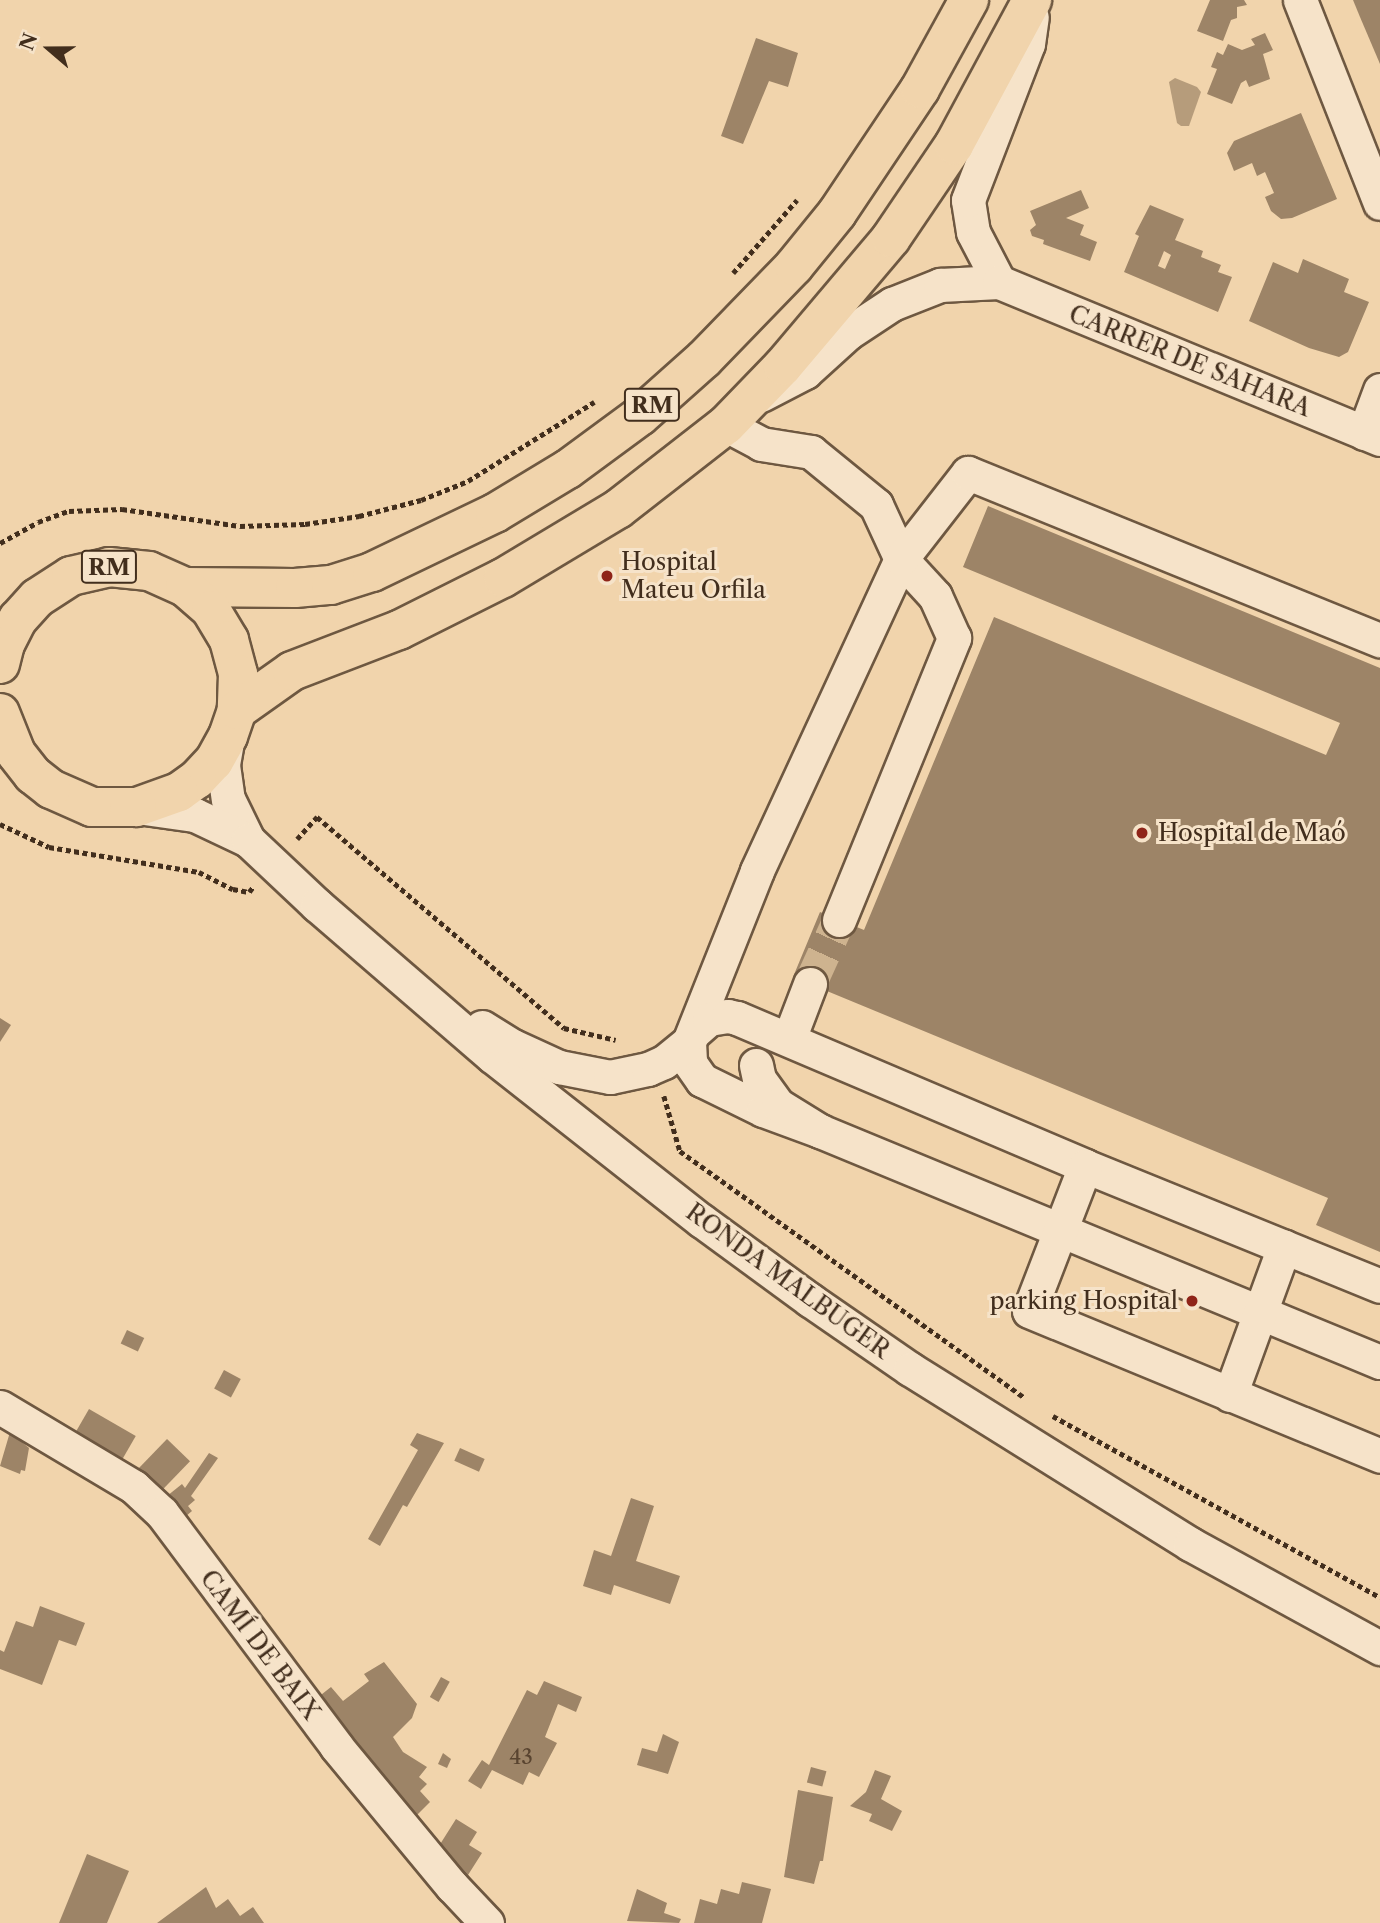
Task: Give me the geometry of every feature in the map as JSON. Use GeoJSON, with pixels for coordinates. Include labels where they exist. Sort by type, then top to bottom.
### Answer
{"type":"FeatureCollection","features":[{"type":"Feature","properties":{"kind":"main road","name":"RM"},"geometry":{"type":"LineString","coordinates":[[185,587],[295,588],[331,584],[372,572],[495,513],[568,469],[629,424],[705,359],[794,266],[828,224],[873,162],[920,89],[969,0]]}},
{"type":"Feature","properties":{"kind":"main road","name":"RM"},"geometry":{"type":"LineString","coordinates":[[232,723],[292,671],[399,630],[503,578],[618,509],[738,413],[891,238],[954,145],[1033,0]]}},
{"type":"Feature","properties":{"kind":"main road","name":"RM"},"geometry":{"type":"LineString","coordinates":[[0,625],[71,576],[109,567],[149,571],[185,587],[211,611],[229,640],[238,674],[232,723],[214,761],[197,779],[179,792],[137,807],[92,807],[71,800],[17,772],[16,753],[0,713]]}},
{"type":"Feature","properties":{"kind":"main road","name":"RM"},"geometry":{"type":"LineString","coordinates":[[0,664],[5,644],[18,620],[37,598]]}},
{"type":"Feature","properties":{"kind":"street"},"geometry":{"type":"LineString","coordinates":[[999,282],[972,232],[968,200],[1028,44],[1033,0]]}},
{"type":"Feature","properties":{"kind":"street"},"geometry":{"type":"LineString","coordinates":[[1300,0],[1380,203]]}},
{"type":"Feature","properties":{"kind":"street","name":"CARRER DE SAHARA"},"geometry":{"type":"LineString","coordinates":[[738,413],[805,372],[848,333],[892,304],[940,285],[999,282],[1372,436]]}},
{"type":"Feature","properties":{"kind":"street"},"geometry":{"type":"LineString","coordinates":[[1372,436],[1380,390]]}},
{"type":"Feature","properties":{"kind":"street"},"geometry":{"type":"LineString","coordinates":[[738,413],[761,444],[811,452],[876,505],[901,559],[935,596],[954,638],[839,920]]}},
{"type":"Feature","properties":{"kind":"street"},"geometry":{"type":"LineString","coordinates":[[1380,640],[968,473],[901,559],[757,871],[692,1037],[690,1063],[695,1072],[712,1084],[763,1110],[820,1131],[1380,1362]]}},
{"type":"Feature","properties":{"kind":"street","name":"RONDA MALBUGER"},"geometry":{"type":"LineString","coordinates":[[232,723],[223,765],[228,799],[248,840]]}},
{"type":"Feature","properties":{"kind":"street","name":"RONDA MALBUGER"},"geometry":{"type":"LineString","coordinates":[[137,807],[195,815],[248,840],[492,1056],[691,1212],[899,1362],[1190,1544],[1380,1648]]}},
{"type":"Feature","properties":{"kind":"street"},"geometry":{"type":"LineString","coordinates":[[381,960],[513,1046],[559,1067],[610,1077],[648,1069],[664,1062],[692,1037],[700,1025],[718,1016],[737,1018],[1085,1166],[1380,1286]]}},
{"type":"Feature","properties":{"kind":"street"},"geometry":{"type":"LineString","coordinates":[[789,1039],[810,984]]}},
{"type":"Feature","properties":{"kind":"street"},"geometry":{"type":"LineString","coordinates":[[737,1018],[746,1023],[757,1038],[756,1066],[759,1079],[778,1105],[820,1131]]}},
{"type":"Feature","properties":{"kind":"street"},"geometry":{"type":"LineString","coordinates":[[712,1084],[722,1086],[742,1081],[756,1066]]}},
{"type":"Feature","properties":{"kind":"street"},"geometry":{"type":"LineString","coordinates":[[1085,1166],[1029,1311],[1380,1456]]}},
{"type":"Feature","properties":{"kind":"street"},"geometry":{"type":"LineString","coordinates":[[1230,1395],[1284,1247]]}},
{"type":"Feature","properties":{"kind":"street","name":"CAMÍ DE BAIX"},"geometry":{"type":"LineString","coordinates":[[0,1407],[134,1488],[162,1513],[336,1746],[452,1886],[487,1923]]}},
{"type":"Feature","properties":{"kind":"path"},"geometry":{"type":"LineString","coordinates":[[729,278],[801,196]]}},
{"type":"Feature","properties":{"kind":"path"},"geometry":{"type":"LineString","coordinates":[[0,543],[38,523],[69,511],[122,509],[240,526],[305,524],[359,516],[421,500],[468,481],[602,397]]}},
{"type":"Feature","properties":{"kind":"path"},"geometry":{"type":"LineString","coordinates":[[291,846],[317,817],[564,1028],[633,1044],[668,1103],[680,1151],[1036,1406]]}},
{"type":"Feature","properties":{"kind":"path"},"geometry":{"type":"LineString","coordinates":[[0,824],[49,847],[199,872],[233,889],[249,892],[257,883]]}},
{"type":"Feature","properties":{"kind":"path"},"geometry":{"type":"LineString","coordinates":[[1048,1412],[1380,1597]]}},
{"type":"Feature","properties":{"kind":"shaded area"},"geometry":{"type":"Polygon","coordinates":[[[1175,78],[1197,87],[1201,92],[1189,126],[1177,123],[1169,82],[1175,78]]]}},
{"type":"Feature","properties":{"kind":"building"},"geometry":{"type":"Polygon","coordinates":[[[1210,0],[1244,0],[1247,5],[1237,7],[1237,18],[1231,20],[1223,41],[1197,31],[1210,0]]]}},
{"type":"Feature","properties":{"kind":"building"},"geometry":{"type":"Polygon","coordinates":[[[1353,0],[1380,0],[1380,64],[1360,17],[1353,0]]]}},
{"type":"Feature","properties":{"kind":"building"},"geometry":{"type":"Polygon","coordinates":[[[1265,33],[1273,50],[1263,54],[1270,79],[1249,87],[1246,80],[1241,83],[1232,104],[1207,94],[1217,69],[1211,67],[1217,52],[1223,55],[1228,44],[1242,50],[1255,45],[1251,39],[1265,33]]]}},
{"type":"Feature","properties":{"kind":"building"},"geometry":{"type":"Polygon","coordinates":[[[756,38],[798,53],[788,87],[769,81],[743,144],[721,136],[756,38]]]}},
{"type":"Feature","properties":{"kind":"building"},"geometry":{"type":"Polygon","coordinates":[[[1301,113],[1337,199],[1292,218],[1281,219],[1271,211],[1265,197],[1274,193],[1265,172],[1257,176],[1252,163],[1234,171],[1227,153],[1234,141],[1301,113]]]}},
{"type":"Feature","properties":{"kind":"building"},"geometry":{"type":"Polygon","coordinates":[[[1081,190],[1089,208],[1066,218],[1084,225],[1080,235],[1097,242],[1090,261],[1043,244],[1044,240],[1032,236],[1030,230],[1036,225],[1030,211],[1081,190]]]}},
{"type":"Feature","properties":{"kind":"building"},"geometry":{"type":"Polygon","coordinates":[[[1150,205],[1184,219],[1175,240],[1203,251],[1201,257],[1221,265],[1218,272],[1232,277],[1218,312],[1124,272],[1139,236],[1135,234],[1150,205]],[[1164,251],[1158,266],[1165,269],[1171,255],[1164,251]]]}},
{"type":"Feature","properties":{"kind":"building"},"geometry":{"type":"Polygon","coordinates":[[[1303,259],[1349,279],[1344,292],[1369,302],[1348,352],[1339,357],[1309,348],[1249,321],[1273,262],[1298,273],[1303,259]]]}},
{"type":"Feature","properties":{"kind":"building","name":"Hospital de Maó"},"geometry":{"type":"Polygon","coordinates":[[[988,506],[1380,668],[1380,1252],[1316,1225],[1328,1198],[793,977],[820,912],[864,930],[994,617],[1326,755],[1340,723],[963,567],[988,506]]]}},
{"type":"Feature","properties":{"kind":"building"},"geometry":{"type":"Polygon","coordinates":[[[0,1018],[11,1025],[0,1042],[0,1018]]]}},
{"type":"Feature","properties":{"kind":"building"},"geometry":{"type":"Polygon","coordinates":[[[127,1330],[144,1338],[138,1352],[121,1344],[127,1330]]]}},
{"type":"Feature","properties":{"kind":"building"},"geometry":{"type":"Polygon","coordinates":[[[224,1370],[241,1379],[231,1397],[214,1389],[224,1370]]]}},
{"type":"Feature","properties":{"kind":"building"},"geometry":{"type":"Polygon","coordinates":[[[89,1409],[136,1436],[122,1460],[75,1433],[89,1409]]]}},
{"type":"Feature","properties":{"kind":"building"},"geometry":{"type":"Polygon","coordinates":[[[10,1432],[29,1448],[25,1471],[21,1470],[20,1474],[0,1466],[10,1432]]]}},
{"type":"Feature","properties":{"kind":"building"},"geometry":{"type":"Polygon","coordinates":[[[417,1433],[444,1443],[407,1507],[403,1505],[380,1546],[368,1539],[418,1450],[410,1445],[417,1433]]]}},
{"type":"Feature","properties":{"kind":"building"},"geometry":{"type":"Polygon","coordinates":[[[167,1439],[190,1461],[157,1496],[134,1474],[167,1439]]]}},
{"type":"Feature","properties":{"kind":"building"},"geometry":{"type":"Polygon","coordinates":[[[460,1448],[485,1459],[479,1472],[454,1461],[460,1448]]]}},
{"type":"Feature","properties":{"kind":"building"},"geometry":{"type":"Polygon","coordinates":[[[209,1453],[218,1458],[191,1496],[195,1500],[188,1506],[192,1511],[179,1522],[162,1500],[182,1484],[185,1488],[209,1453]]]}},
{"type":"Feature","properties":{"kind":"building"},"geometry":{"type":"Polygon","coordinates":[[[631,1498],[654,1506],[636,1561],[680,1576],[670,1604],[614,1585],[611,1595],[583,1586],[594,1550],[611,1556],[631,1498]]]}},
{"type":"Feature","properties":{"kind":"building"},"geometry":{"type":"Polygon","coordinates":[[[40,1606],[85,1623],[76,1646],[59,1640],[42,1685],[0,1669],[0,1650],[4,1652],[16,1621],[33,1627],[40,1606]]]}},
{"type":"Feature","properties":{"kind":"building"},"geometry":{"type":"Polygon","coordinates":[[[384,1662],[417,1704],[412,1718],[393,1737],[403,1752],[427,1767],[419,1777],[427,1784],[420,1791],[430,1802],[411,1821],[312,1702],[331,1687],[343,1701],[369,1681],[364,1674],[384,1662]]]}},
{"type":"Feature","properties":{"kind":"building"},"geometry":{"type":"Polygon","coordinates":[[[441,1677],[450,1682],[439,1702],[430,1697],[441,1677]]]}},
{"type":"Feature","properties":{"kind":"building"},"geometry":{"type":"Polygon","coordinates":[[[544,1681],[582,1697],[576,1712],[558,1704],[545,1737],[557,1743],[539,1777],[529,1772],[523,1785],[492,1770],[481,1789],[468,1781],[482,1760],[489,1765],[527,1690],[537,1695],[544,1681]]]}},
{"type":"Feature","properties":{"kind":"building"},"geometry":{"type":"Polygon","coordinates":[[[663,1734],[679,1742],[668,1774],[637,1765],[642,1748],[657,1752],[663,1734]]]}},
{"type":"Feature","properties":{"kind":"building"},"geometry":{"type":"Polygon","coordinates":[[[443,1753],[451,1759],[447,1768],[438,1764],[443,1753]]]}},
{"type":"Feature","properties":{"kind":"building"},"geometry":{"type":"Polygon","coordinates":[[[811,1767],[826,1771],[822,1787],[807,1782],[811,1767]]]}},
{"type":"Feature","properties":{"kind":"building"},"geometry":{"type":"Polygon","coordinates":[[[875,1770],[891,1776],[881,1799],[902,1811],[892,1831],[869,1821],[872,1814],[850,1806],[866,1792],[875,1770]]]}},
{"type":"Feature","properties":{"kind":"building"},"geometry":{"type":"Polygon","coordinates":[[[798,1790],[833,1797],[823,1861],[820,1861],[814,1884],[784,1877],[798,1790]]]}},
{"type":"Feature","properties":{"kind":"building"},"geometry":{"type":"Polygon","coordinates":[[[456,1819],[477,1832],[469,1845],[482,1853],[468,1875],[477,1885],[467,1896],[432,1857],[456,1819]]]}},
{"type":"Feature","properties":{"kind":"building"},"geometry":{"type":"Polygon","coordinates":[[[87,1854],[129,1871],[107,1923],[59,1923],[87,1854]]]}},
{"type":"Feature","properties":{"kind":"building"},"geometry":{"type":"Polygon","coordinates":[[[742,1882],[771,1889],[762,1923],[694,1923],[700,1899],[717,1904],[721,1889],[739,1894],[742,1882]]]}},
{"type":"Feature","properties":{"kind":"building"},"geometry":{"type":"Polygon","coordinates":[[[206,1887],[216,1908],[228,1899],[240,1916],[253,1907],[264,1923],[157,1923],[206,1887]]]}},
{"type":"Feature","properties":{"kind":"building"},"geometry":{"type":"Polygon","coordinates":[[[637,1889],[667,1903],[664,1913],[681,1919],[679,1923],[627,1921],[637,1889]]]}},
{"type":"Feature","properties":{"kind":"tunnel"},"geometry":{"type":"LineString","coordinates":[[810,984],[839,920]]}},
{"type":"Feature","properties":{"kind":"place","name":"Hospital Mateu Orfila"},"geometry":{"type":"Point","coordinates":[607,576]}},
{"type":"Feature","properties":{"kind":"place","name":"Hospital de Maó"},"geometry":{"type":"Point","coordinates":[1142,833]}},
{"type":"Feature","properties":{"kind":"place","name":"parking Hospital"},"geometry":{"type":"Point","coordinates":[1192,1301]}}]}
